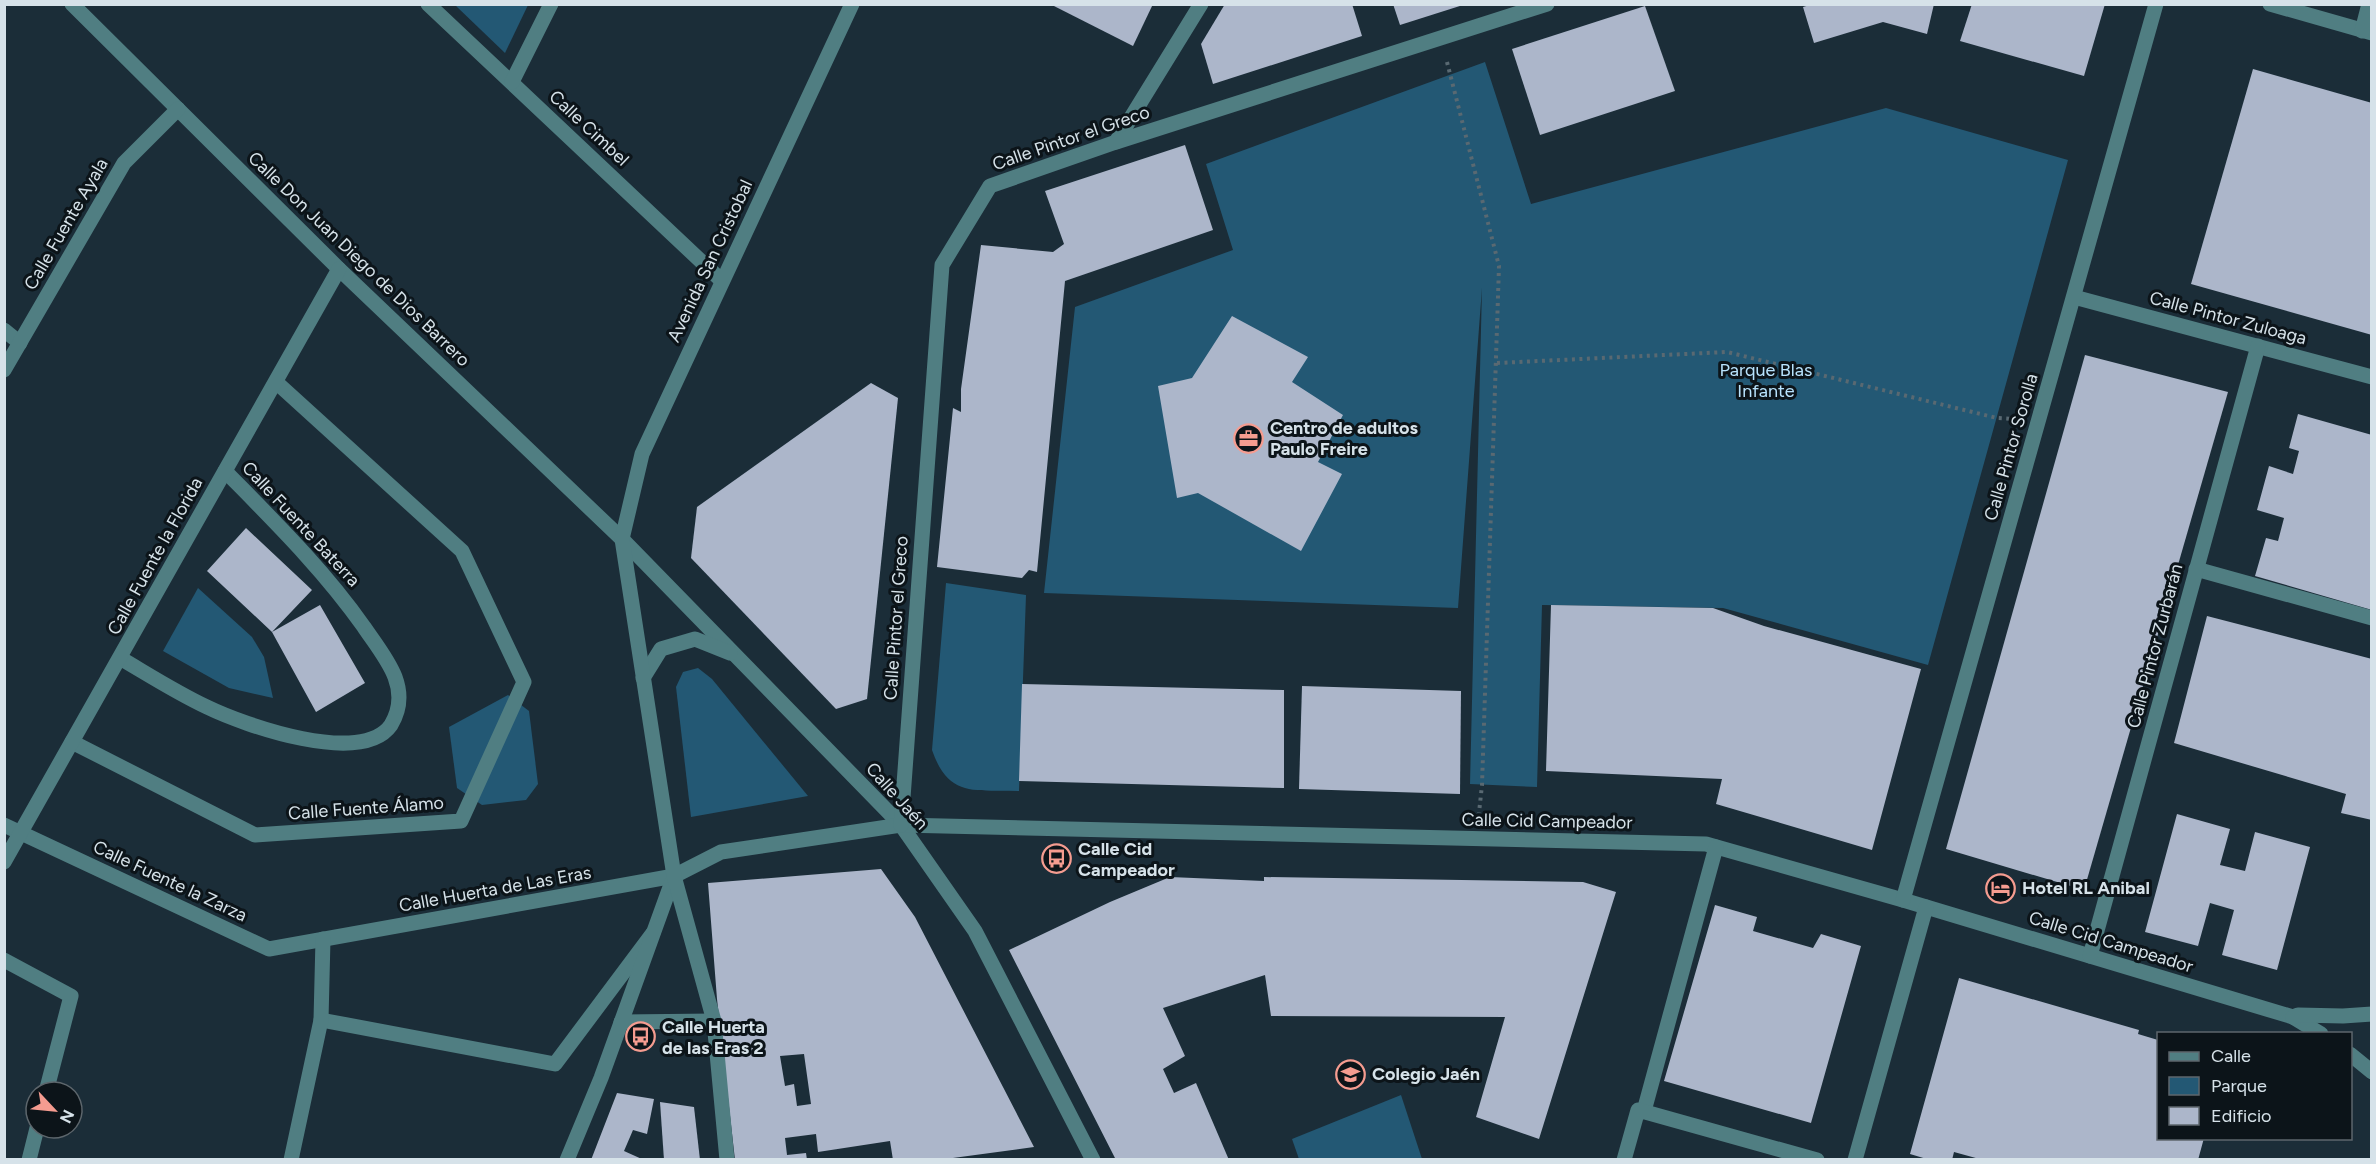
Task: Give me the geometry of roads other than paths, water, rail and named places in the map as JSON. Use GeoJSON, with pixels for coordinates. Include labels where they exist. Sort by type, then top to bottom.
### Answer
{"type":"FeatureCollection","features":[{"type":"Feature","properties":{"kind":"street","name":"Calle Don Juan Diego de Dios Barrero"},"geometry":{"type":"LineString","coordinates":[[72,4],[339,269],[622,539]]}},
{"type":"Feature","properties":{"kind":"street","name":"Calle Cimbel"},"geometry":{"type":"LineString","coordinates":[[428,4],[722,281]]}},
{"type":"Feature","properties":{"kind":"street"},"geometry":{"type":"LineString","coordinates":[[513,82],[551,4]]}},
{"type":"Feature","properties":{"kind":"street","name":"Avenida San Cristobal"},"geometry":{"type":"LineString","coordinates":[[622,539],[642,454],[852,4]]}},
{"type":"Feature","properties":{"kind":"street"},"geometry":{"type":"LineString","coordinates":[[1116,142],[1201,4]]}},
{"type":"Feature","properties":{"kind":"street","name":"Calle Pintor el Greco"},"geometry":{"type":"LineString","coordinates":[[901,825],[942,265],[990,186],[1116,142],[1547,4]]}},
{"type":"Feature","properties":{"kind":"street","name":"Calle Pintor Sorolla"},"geometry":{"type":"LineString","coordinates":[[1903,900],[2156,4]]}},
{"type":"Feature","properties":{"kind":"street"},"geometry":{"type":"LineString","coordinates":[[2270,4],[2367,32],[2369,4]]}},
{"type":"Feature","properties":{"kind":"street","name":"Calle Fuente Ayala"},"geometry":{"type":"LineString","coordinates":[[4,370],[124,164],[178,109]]}},
{"type":"Feature","properties":{"kind":"street","name":"Calle Fuente la Florida"},"geometry":{"type":"LineString","coordinates":[[4,862],[339,269]]}},
{"type":"Feature","properties":{"kind":"street","name":"Calle Pintor Zuloaga"},"geometry":{"type":"LineString","coordinates":[[2074,297],[2372,376]]}},
{"type":"Feature","properties":{"kind":"street"},"geometry":{"type":"LineString","coordinates":[[4,330],[20,343]]}},
{"type":"Feature","properties":{"kind":"street","name":"Calle Pintor Zurbarán"},"geometry":{"type":"LineString","coordinates":[[2090,956],[2258,346]]}},
{"type":"Feature","properties":{"kind":"street","name":"Calle Fuente Álamo"},"geometry":{"type":"LineString","coordinates":[[72,742],[255,835],[461,820],[524,682],[462,551],[276,382]]}},
{"type":"Feature","properties":{"kind":"street","name":"Calle Fuente Baterra"},"geometry":{"type":"LineString","coordinates":[[120,658],[205,706],[239,721],[274,732],[327,742],[356,743],[382,734],[394,720],[399,702],[397,684],[370,636],[334,585],[313,561],[225,471]]}},
{"type":"Feature","properties":{"kind":"street"},"geometry":{"type":"LineString","coordinates":[[622,539],[674,876],[714,1021],[727,1160]]}},
{"type":"Feature","properties":{"kind":"street","name":"Calle Jaén"},"geometry":{"type":"LineString","coordinates":[[622,539],[901,825],[975,931],[1093,1160]]}},
{"type":"Feature","properties":{"kind":"street"},"geometry":{"type":"LineString","coordinates":[[2196,569],[2372,618]]}},
{"type":"Feature","properties":{"kind":"street"},"geometry":{"type":"LineString","coordinates":[[644,678],[661,650],[695,639],[736,655]]}},
{"type":"Feature","properties":{"kind":"street","name":"Calle Fuente la Zarza"},"geometry":{"type":"LineString","coordinates":[[4,825],[268,949],[323,939]]}},
{"type":"Feature","properties":{"kind":"street","name":"Calle Cid Campeador"},"geometry":{"type":"LineString","coordinates":[[674,876],[721,852],[901,825],[1706,844],[1903,900],[2293,1017],[2318,1032]]}},
{"type":"Feature","properties":{"kind":"street"},"geometry":{"type":"LineString","coordinates":[[1644,1111],[1716,847]]}},
{"type":"Feature","properties":{"kind":"street"},"geometry":{"type":"LineString","coordinates":[[567,1160],[621,1022],[674,876]]}},
{"type":"Feature","properties":{"kind":"street","name":"Calle Huerta de Las Eras"},"geometry":{"type":"LineString","coordinates":[[323,939],[674,876]]}},
{"type":"Feature","properties":{"kind":"street"},"geometry":{"type":"LineString","coordinates":[[1856,1160],[1926,907]]}},
{"type":"Feature","properties":{"kind":"street"},"geometry":{"type":"LineString","coordinates":[[321,1020],[555,1064],[653,933]]}},
{"type":"Feature","properties":{"kind":"street"},"geometry":{"type":"LineString","coordinates":[[291,1160],[321,1020],[323,939]]}},
{"type":"Feature","properties":{"kind":"street"},"geometry":{"type":"LineString","coordinates":[[4,960],[71,996],[49,1080]]}},
{"type":"Feature","properties":{"kind":"street","name":"Calle Cid Campeador"},"geometry":{"type":"LineString","coordinates":[[2293,1017],[2298,1015],[2372,1014]]}},
{"type":"Feature","properties":{"kind":"street"},"geometry":{"type":"LineString","coordinates":[[621,1022],[714,1021]]}},
{"type":"Feature","properties":{"kind":"street"},"geometry":{"type":"LineString","coordinates":[[2352,1056],[2372,1072]]}},
{"type":"Feature","properties":{"kind":"street"},"geometry":{"type":"LineString","coordinates":[[1624,1160],[1638,1110],[1817,1160]]}},
{"type":"Feature","properties":{"kind":"street"},"geometry":{"type":"LineString","coordinates":[[29,1160],[34,1140]]}},
{"type":"Feature","properties":{"kind":"place","name":"Centro de adultos Paulo Freire"},"geometry":{"type":"Point","coordinates":[1249,438]}},
{"type":"Feature","properties":{"kind":"place","name":"Calle Cid Campeador"},"geometry":{"type":"Point","coordinates":[1057,859]}},
{"type":"Feature","properties":{"kind":"place","name":"Hotel RL Anibal"},"geometry":{"type":"Point","coordinates":[2001,888]}},
{"type":"Feature","properties":{"kind":"place","name":"Calle Huerta de las Eras 2"},"geometry":{"type":"Point","coordinates":[641,1037]}},
{"type":"Feature","properties":{"kind":"place","name":"Colegio Jaén"},"geometry":{"type":"Point","coordinates":[1351,1074]}},
{"type":"Feature","properties":{"kind":"park label","name":"Parque Blas Infante"},"geometry":{"type":"Point","coordinates":[1766,380]}}]}
